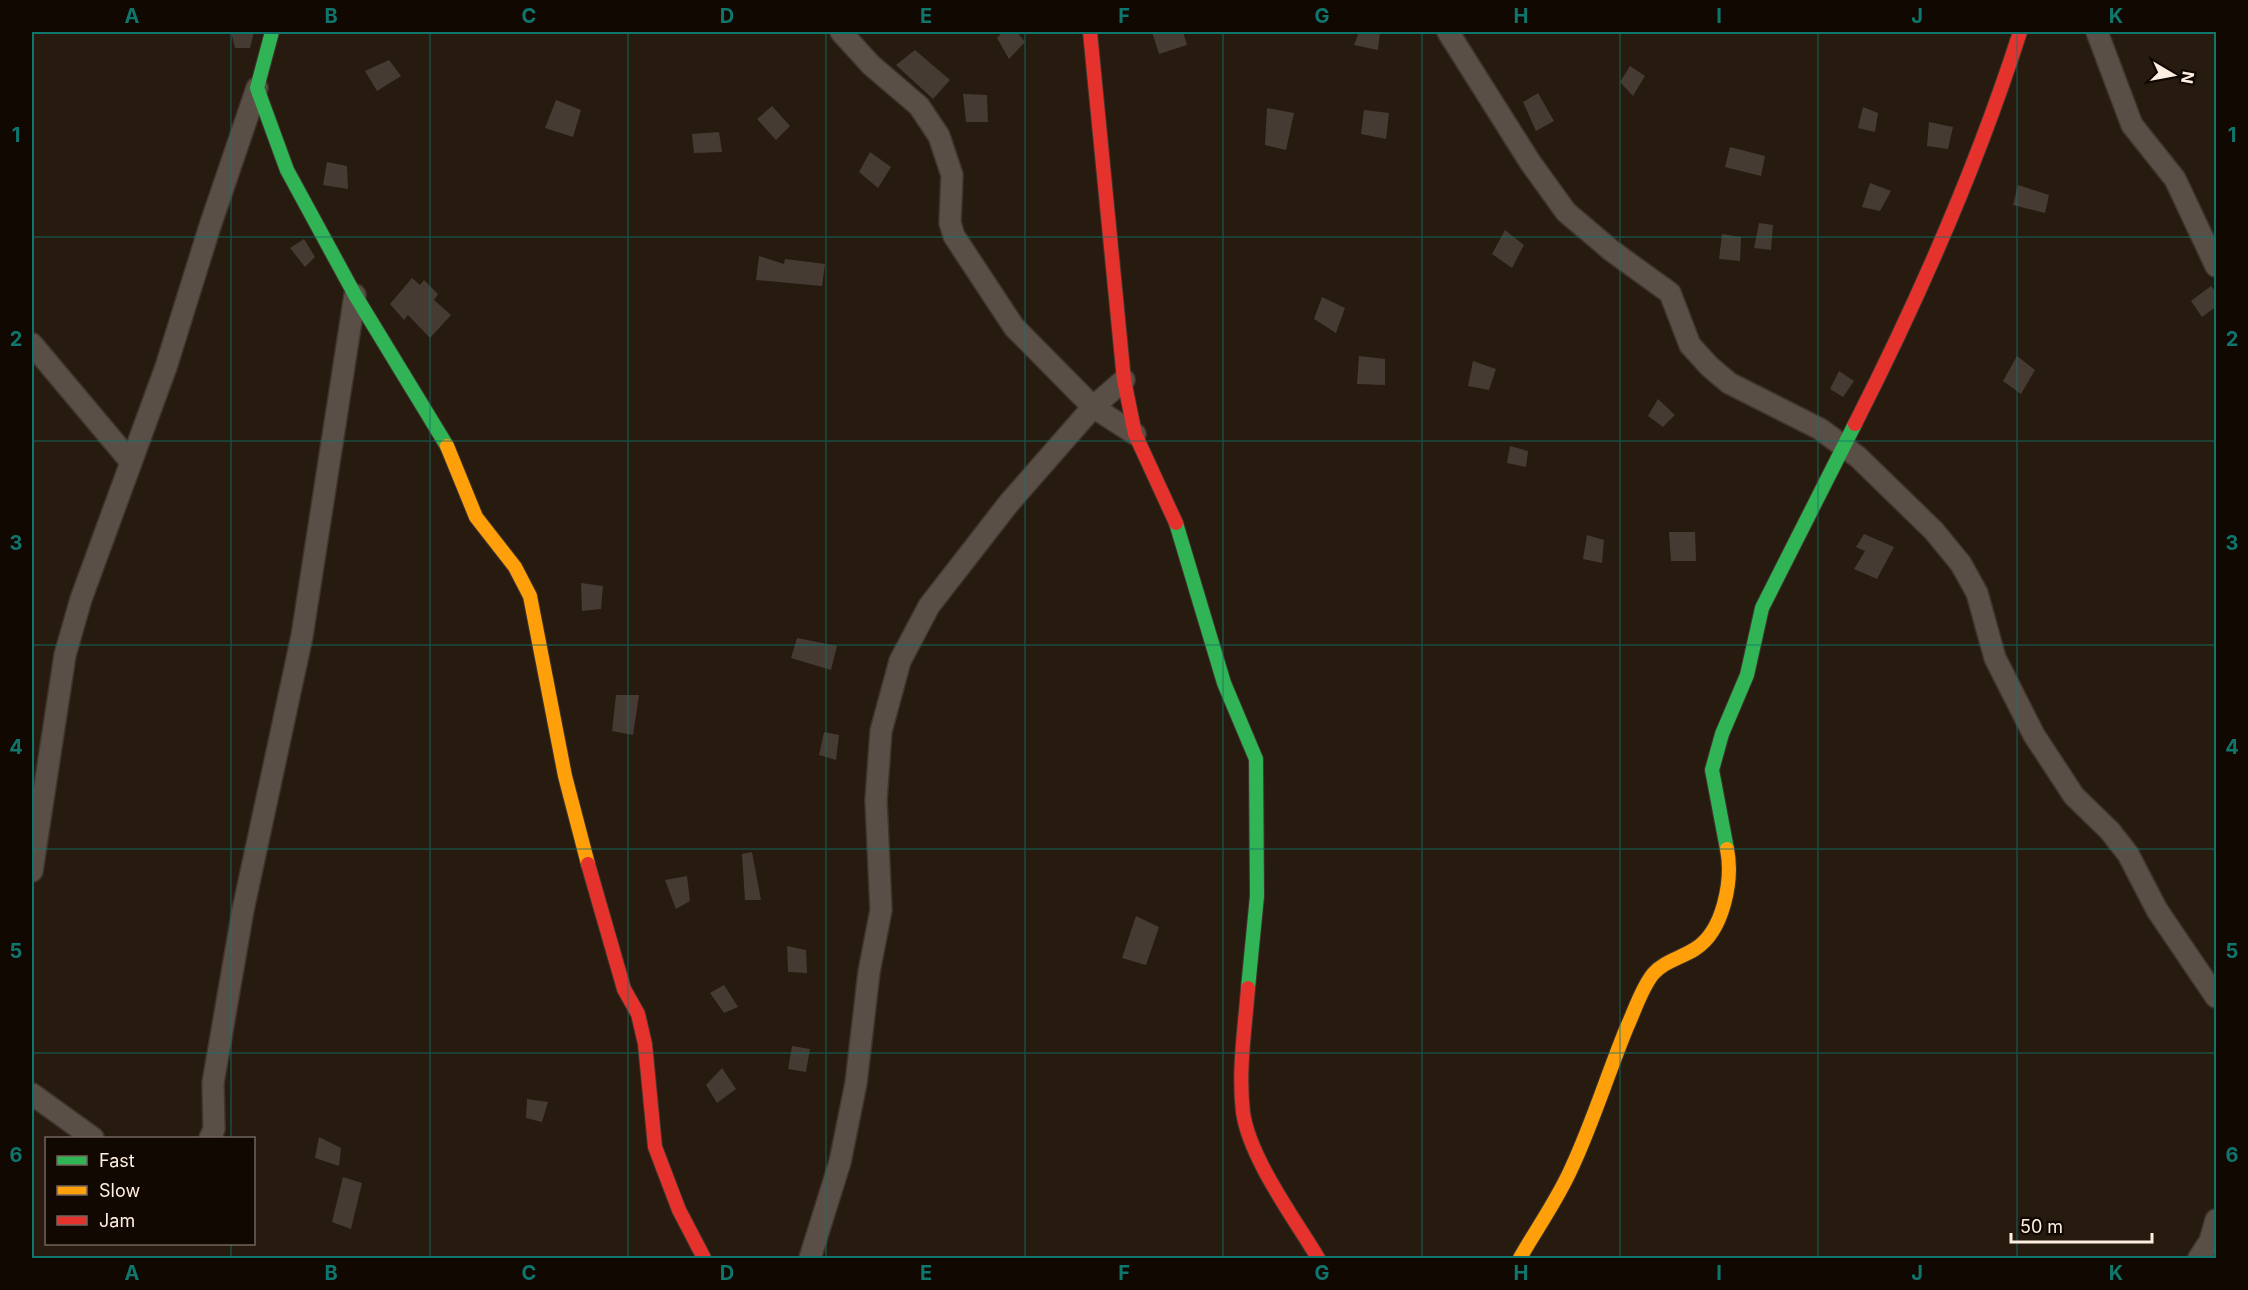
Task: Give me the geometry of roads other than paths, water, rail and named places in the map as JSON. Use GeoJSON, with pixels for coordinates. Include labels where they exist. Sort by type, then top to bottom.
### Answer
{"type":"FeatureCollection","features":[{"type":"Feature","properties":{"kind":"street"},"geometry":{"type":"LineString","coordinates":[[32,871],[65,655],[81,599],[166,367],[210,226],[257,88],[272,32]]}},
{"type":"Feature","properties":{"kind":"street"},"geometry":{"type":"LineString","coordinates":[[842,32],[871,65],[919,106],[939,136],[952,175],[950,224],[954,236],[1014,327],[1093,407],[1135,434]]}},
{"type":"Feature","properties":{"kind":"street"},"geometry":{"type":"LineString","coordinates":[[1090,32],[1124,380],[1135,434],[1178,527],[1191,580],[1224,683],[1256,759],[1258,782],[1257,896],[1242,1056],[1243,1113],[1260,1161],[1318,1258]]}},
{"type":"Feature","properties":{"kind":"street"},"geometry":{"type":"LineString","coordinates":[[1448,32],[1530,162],[1566,212],[1612,251],[1670,293],[1690,345],[1709,366],[1729,383],[1820,429],[1858,457],[1934,531],[1961,564],[1977,593],[1995,658],[2034,735],[2074,796],[2110,831],[2128,854],[2157,910],[2217,997]]}},
{"type":"Feature","properties":{"kind":"street"},"geometry":{"type":"LineString","coordinates":[[1520,1258],[1572,1168],[1604,1082],[1644,988],[1654,973],[1669,961],[1697,948],[1712,931],[1722,910],[1730,864],[1712,770],[1715,753],[1747,675],[1762,608],[1904,328],[2002,88],[2020,32]]}},
{"type":"Feature","properties":{"kind":"street"},"geometry":{"type":"LineString","coordinates":[[2097,32],[2132,125],[2175,179],[2217,266]]}},
{"type":"Feature","properties":{"kind":"street"},"geometry":{"type":"LineString","coordinates":[[257,88],[287,170],[355,295],[448,447],[476,517],[515,567],[530,596],[565,776],[602,921],[624,988],[638,1014],[645,1044],[656,1147],[679,1210],[704,1258]]}},
{"type":"Feature","properties":{"kind":"street"},"geometry":{"type":"LineString","coordinates":[[210,1137],[214,1129],[213,1083],[243,910],[302,636],[355,295]]}},
{"type":"Feature","properties":{"kind":"street"},"geometry":{"type":"LineString","coordinates":[[32,344],[131,462]]}},
{"type":"Feature","properties":{"kind":"street"},"geometry":{"type":"LineString","coordinates":[[810,1258],[840,1162],[856,1083],[869,972],[881,910],[876,800],[881,731],[900,661],[929,606],[1009,503],[1093,407],[1124,380]]}},
{"type":"Feature","properties":{"kind":"street"},"geometry":{"type":"LineString","coordinates":[[32,1094],[92,1137]]}},
{"type":"Feature","properties":{"kind":"street"},"geometry":{"type":"LineString","coordinates":[[2199,1258],[2210,1241],[2217,1220]]}}]}
